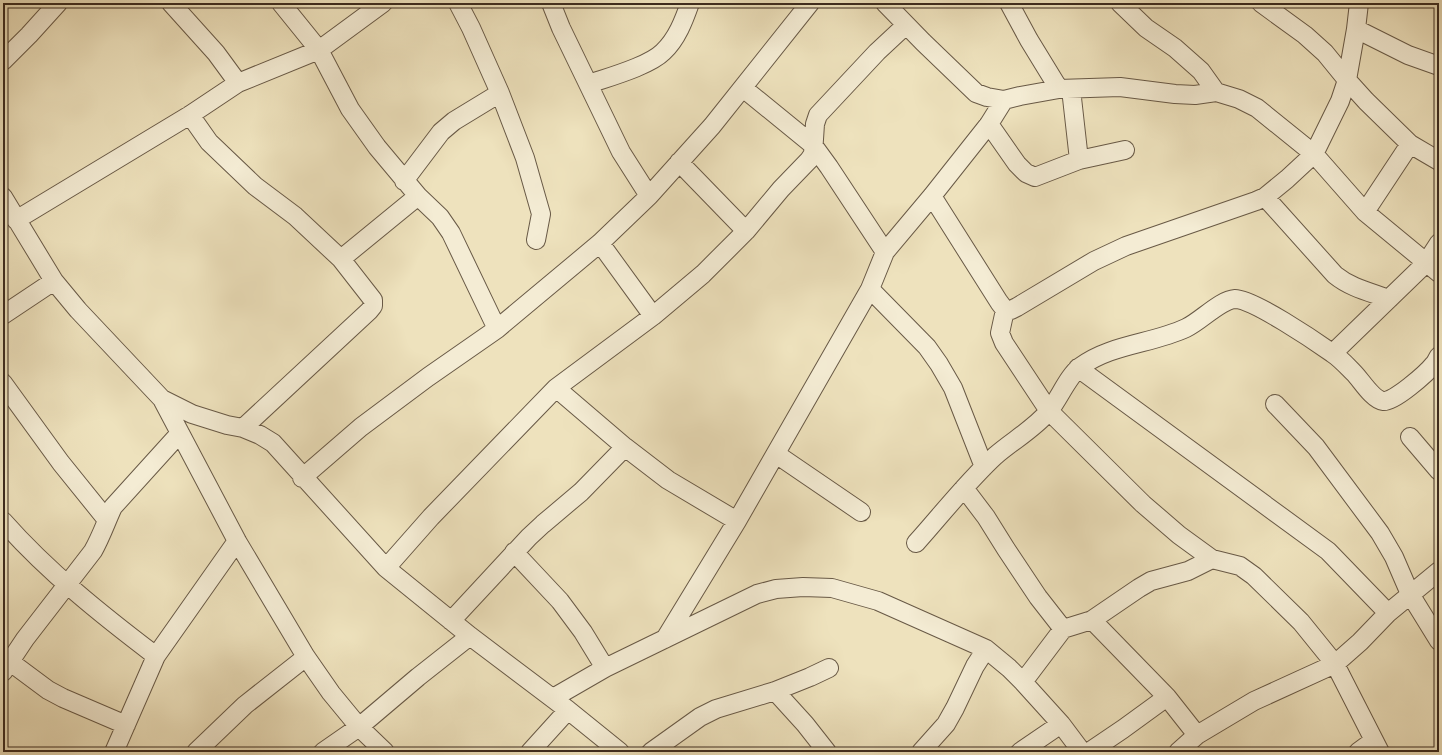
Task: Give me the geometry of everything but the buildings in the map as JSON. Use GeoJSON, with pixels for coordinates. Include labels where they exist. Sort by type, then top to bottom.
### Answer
{"type":"FeatureCollection","features":[{"type":"Feature","properties":{"kind":"street"},"geometry":{"type":"LineString","coordinates":[[3,61],[30,35],[58,3]]}},
{"type":"Feature","properties":{"kind":"street"},"geometry":{"type":"LineString","coordinates":[[171,3],[216,53],[238,83]]}},
{"type":"Feature","properties":{"kind":"street"},"geometry":{"type":"LineString","coordinates":[[281,3],[320,50],[350,109],[377,148],[404,181],[440,217],[451,233],[496,329]]}},
{"type":"Feature","properties":{"kind":"street"},"geometry":{"type":"LineString","coordinates":[[16,220],[190,115],[238,83],[320,50],[383,3]]}},
{"type":"Feature","properties":{"kind":"street"},"geometry":{"type":"LineString","coordinates":[[458,3],[471,28],[500,93],[525,158],[538,201],[540,214],[536,240]]}},
{"type":"Feature","properties":{"kind":"street"},"geometry":{"type":"LineString","coordinates":[[551,3],[561,28],[621,152],[649,196]]}},
{"type":"Feature","properties":{"kind":"street"},"geometry":{"type":"LineString","coordinates":[[589,84],[650,61],[663,52],[677,34],[690,3]]}},
{"type":"Feature","properties":{"kind":"street"},"geometry":{"type":"LineString","coordinates":[[302,478],[362,427],[428,377],[496,329],[600,243],[649,196],[712,126],[810,3]]}},
{"type":"Feature","properties":{"kind":"street"},"geometry":{"type":"LineString","coordinates":[[885,3],[976,93],[987,97],[1004,100],[1065,89],[1120,87],[1175,94],[1195,95],[1216,92],[1239,99],[1257,108],[1314,154],[1365,212],[1432,268]]}},
{"type":"Feature","properties":{"kind":"street"},"geometry":{"type":"LineString","coordinates":[[1009,3],[1029,40],[1065,89],[1079,160]]}},
{"type":"Feature","properties":{"kind":"street"},"geometry":{"type":"LineString","coordinates":[[1120,3],[1146,28],[1175,48],[1201,71],[1216,92]]}},
{"type":"Feature","properties":{"kind":"street"},"geometry":{"type":"LineString","coordinates":[[1261,3],[1305,35],[1325,52],[1348,80],[1387,122],[1410,144],[1439,161]]}},
{"type":"Feature","properties":{"kind":"street"},"geometry":{"type":"LineString","coordinates":[[1005,310],[1011,310],[1017,307],[1094,262],[1126,246],[1265,197],[1287,180],[1314,154],[1340,101],[1348,80],[1359,3]]}},
{"type":"Feature","properties":{"kind":"street"},"geometry":{"type":"LineString","coordinates":[[386,568],[431,517],[556,388],[653,316],[703,274],[746,230],[813,154],[812,145],[818,115],[877,52],[906,25]]}},
{"type":"Feature","properties":{"kind":"street"},"geometry":{"type":"LineString","coordinates":[[1356,29],[1408,55],[1439,66]]}},
{"type":"Feature","properties":{"kind":"street"},"geometry":{"type":"LineString","coordinates":[[743,88],[812,145],[829,167],[885,252]]}},
{"type":"Feature","properties":{"kind":"street"},"geometry":{"type":"LineString","coordinates":[[404,181],[448,125],[500,93]]}},
{"type":"Feature","properties":{"kind":"street"},"geometry":{"type":"LineString","coordinates":[[665,639],[737,521],[870,289],[885,252],[989,124],[1004,100]]}},
{"type":"Feature","properties":{"kind":"street"},"geometry":{"type":"LineString","coordinates":[[190,115],[209,142],[255,186],[295,216],[341,259],[373,300],[373,306],[364,316],[243,428]]}},
{"type":"Feature","properties":{"kind":"street"},"geometry":{"type":"LineString","coordinates":[[989,124],[1017,164],[1026,173],[1035,177],[1079,160],[1125,150]]}},
{"type":"Feature","properties":{"kind":"street"},"geometry":{"type":"LineString","coordinates":[[1365,212],[1410,144]]}},
{"type":"Feature","properties":{"kind":"street"},"geometry":{"type":"LineString","coordinates":[[679,162],[746,230]]}},
{"type":"Feature","properties":{"kind":"street"},"geometry":{"type":"LineString","coordinates":[[341,259],[418,196]]}},
{"type":"Feature","properties":{"kind":"street"},"geometry":{"type":"LineString","coordinates":[[932,196],[1005,310],[1000,333],[1004,343],[1049,411],[1143,504],[1179,535],[1212,559],[1240,566],[1254,576],[1301,622],[1335,664],[1377,746],[1358,752]]}},
{"type":"Feature","properties":{"kind":"street"},"geometry":{"type":"LineString","coordinates":[[3,197],[54,281],[78,310],[162,400],[237,541],[306,657],[331,693],[359,727],[385,752]]}},
{"type":"Feature","properties":{"kind":"street"},"geometry":{"type":"LineString","coordinates":[[1265,197],[1343,281],[1352,286],[1389,299]]}},
{"type":"Feature","properties":{"kind":"street"},"geometry":{"type":"LineString","coordinates":[[600,243],[653,316]]}},
{"type":"Feature","properties":{"kind":"street"},"geometry":{"type":"LineString","coordinates":[[1333,353],[1389,299],[1432,268],[1439,243]]}},
{"type":"Feature","properties":{"kind":"street"},"geometry":{"type":"LineString","coordinates":[[3,315],[54,281]]}},
{"type":"Feature","properties":{"kind":"street"},"geometry":{"type":"LineString","coordinates":[[870,289],[927,347],[939,364],[953,388],[984,467]]}},
{"type":"Feature","properties":{"kind":"street"},"geometry":{"type":"LineString","coordinates":[[916,543],[984,467],[1049,411],[1078,368],[1102,354],[1187,328],[1223,303],[1235,299],[1249,302],[1286,323],[1333,353],[1355,374],[1375,397],[1383,401],[1392,399],[1400,393],[1433,365],[1439,356]]}},
{"type":"Feature","properties":{"kind":"street"},"geometry":{"type":"LineString","coordinates":[[1078,368],[1328,551],[1388,613]]}},
{"type":"Feature","properties":{"kind":"street"},"geometry":{"type":"LineString","coordinates":[[3,383],[61,463],[107,520]]}},
{"type":"Feature","properties":{"kind":"street"},"geometry":{"type":"LineString","coordinates":[[556,388],[625,447],[668,480],[737,521]]}},
{"type":"Feature","properties":{"kind":"street"},"geometry":{"type":"LineString","coordinates":[[162,400],[192,414],[227,425],[243,428],[260,435],[272,444],[287,458],[302,478],[386,568],[470,636],[553,698],[620,752]]}},
{"type":"Feature","properties":{"kind":"street"},"geometry":{"type":"LineString","coordinates":[[1275,404],[1316,447],[1380,534],[1394,557],[1410,594],[1439,641]]}},
{"type":"Feature","properties":{"kind":"street"},"geometry":{"type":"LineString","coordinates":[[126,725],[58,695],[6,666],[93,551],[101,537],[113,507],[180,434]]}},
{"type":"Feature","properties":{"kind":"street"},"geometry":{"type":"LineString","coordinates":[[1410,437],[1439,471]]}},
{"type":"Feature","properties":{"kind":"street"},"geometry":{"type":"LineString","coordinates":[[451,621],[514,552],[543,524],[581,492],[625,447]]}},
{"type":"Feature","properties":{"kind":"street"},"geometry":{"type":"LineString","coordinates":[[776,454],[861,512]]}},
{"type":"Feature","properties":{"kind":"street"},"geometry":{"type":"LineString","coordinates":[[964,488],[986,517],[1038,597],[1063,628]]}},
{"type":"Feature","properties":{"kind":"street"},"geometry":{"type":"LineString","coordinates":[[3,521],[19,539],[102,614],[156,656]]}},
{"type":"Feature","properties":{"kind":"street"},"geometry":{"type":"LineString","coordinates":[[114,752],[156,656],[237,541]]}},
{"type":"Feature","properties":{"kind":"street"},"geometry":{"type":"LineString","coordinates":[[514,552],[560,601],[583,632],[605,668]]}},
{"type":"Feature","properties":{"kind":"street"},"geometry":{"type":"LineString","coordinates":[[1023,682],[1063,628],[1092,620],[1151,581],[1188,571],[1212,559]]}},
{"type":"Feature","properties":{"kind":"street"},"geometry":{"type":"LineString","coordinates":[[1178,752],[1197,736],[1254,701],[1335,664],[1360,642],[1388,613],[1439,571]]}},
{"type":"Feature","properties":{"kind":"street"},"geometry":{"type":"LineString","coordinates":[[553,698],[605,668],[757,594],[803,587],[832,588],[878,601],[986,649],[1023,682],[1061,724],[1082,752]]}},
{"type":"Feature","properties":{"kind":"street"},"geometry":{"type":"LineString","coordinates":[[1092,620],[1167,697],[1197,736]]}},
{"type":"Feature","properties":{"kind":"street"},"geometry":{"type":"LineString","coordinates":[[322,752],[359,727],[418,677],[470,636]]}},
{"type":"Feature","properties":{"kind":"street"},"geometry":{"type":"LineString","coordinates":[[921,752],[946,724],[956,708],[975,666],[986,649]]}},
{"type":"Feature","properties":{"kind":"street"},"geometry":{"type":"LineString","coordinates":[[196,752],[245,705],[306,657]]}},
{"type":"Feature","properties":{"kind":"street"},"geometry":{"type":"LineString","coordinates":[[651,752],[700,717],[716,709],[775,691],[829,668]]}},
{"type":"Feature","properties":{"kind":"street"},"geometry":{"type":"LineString","coordinates":[[775,691],[805,724],[827,752]]}},
{"type":"Feature","properties":{"kind":"street"},"geometry":{"type":"LineString","coordinates":[[1089,752],[1167,697]]}},
{"type":"Feature","properties":{"kind":"street"},"geometry":{"type":"LineString","coordinates":[[530,752],[568,710]]}},
{"type":"Feature","properties":{"kind":"street"},"geometry":{"type":"LineString","coordinates":[[1020,752],[1061,724]]}}]}
